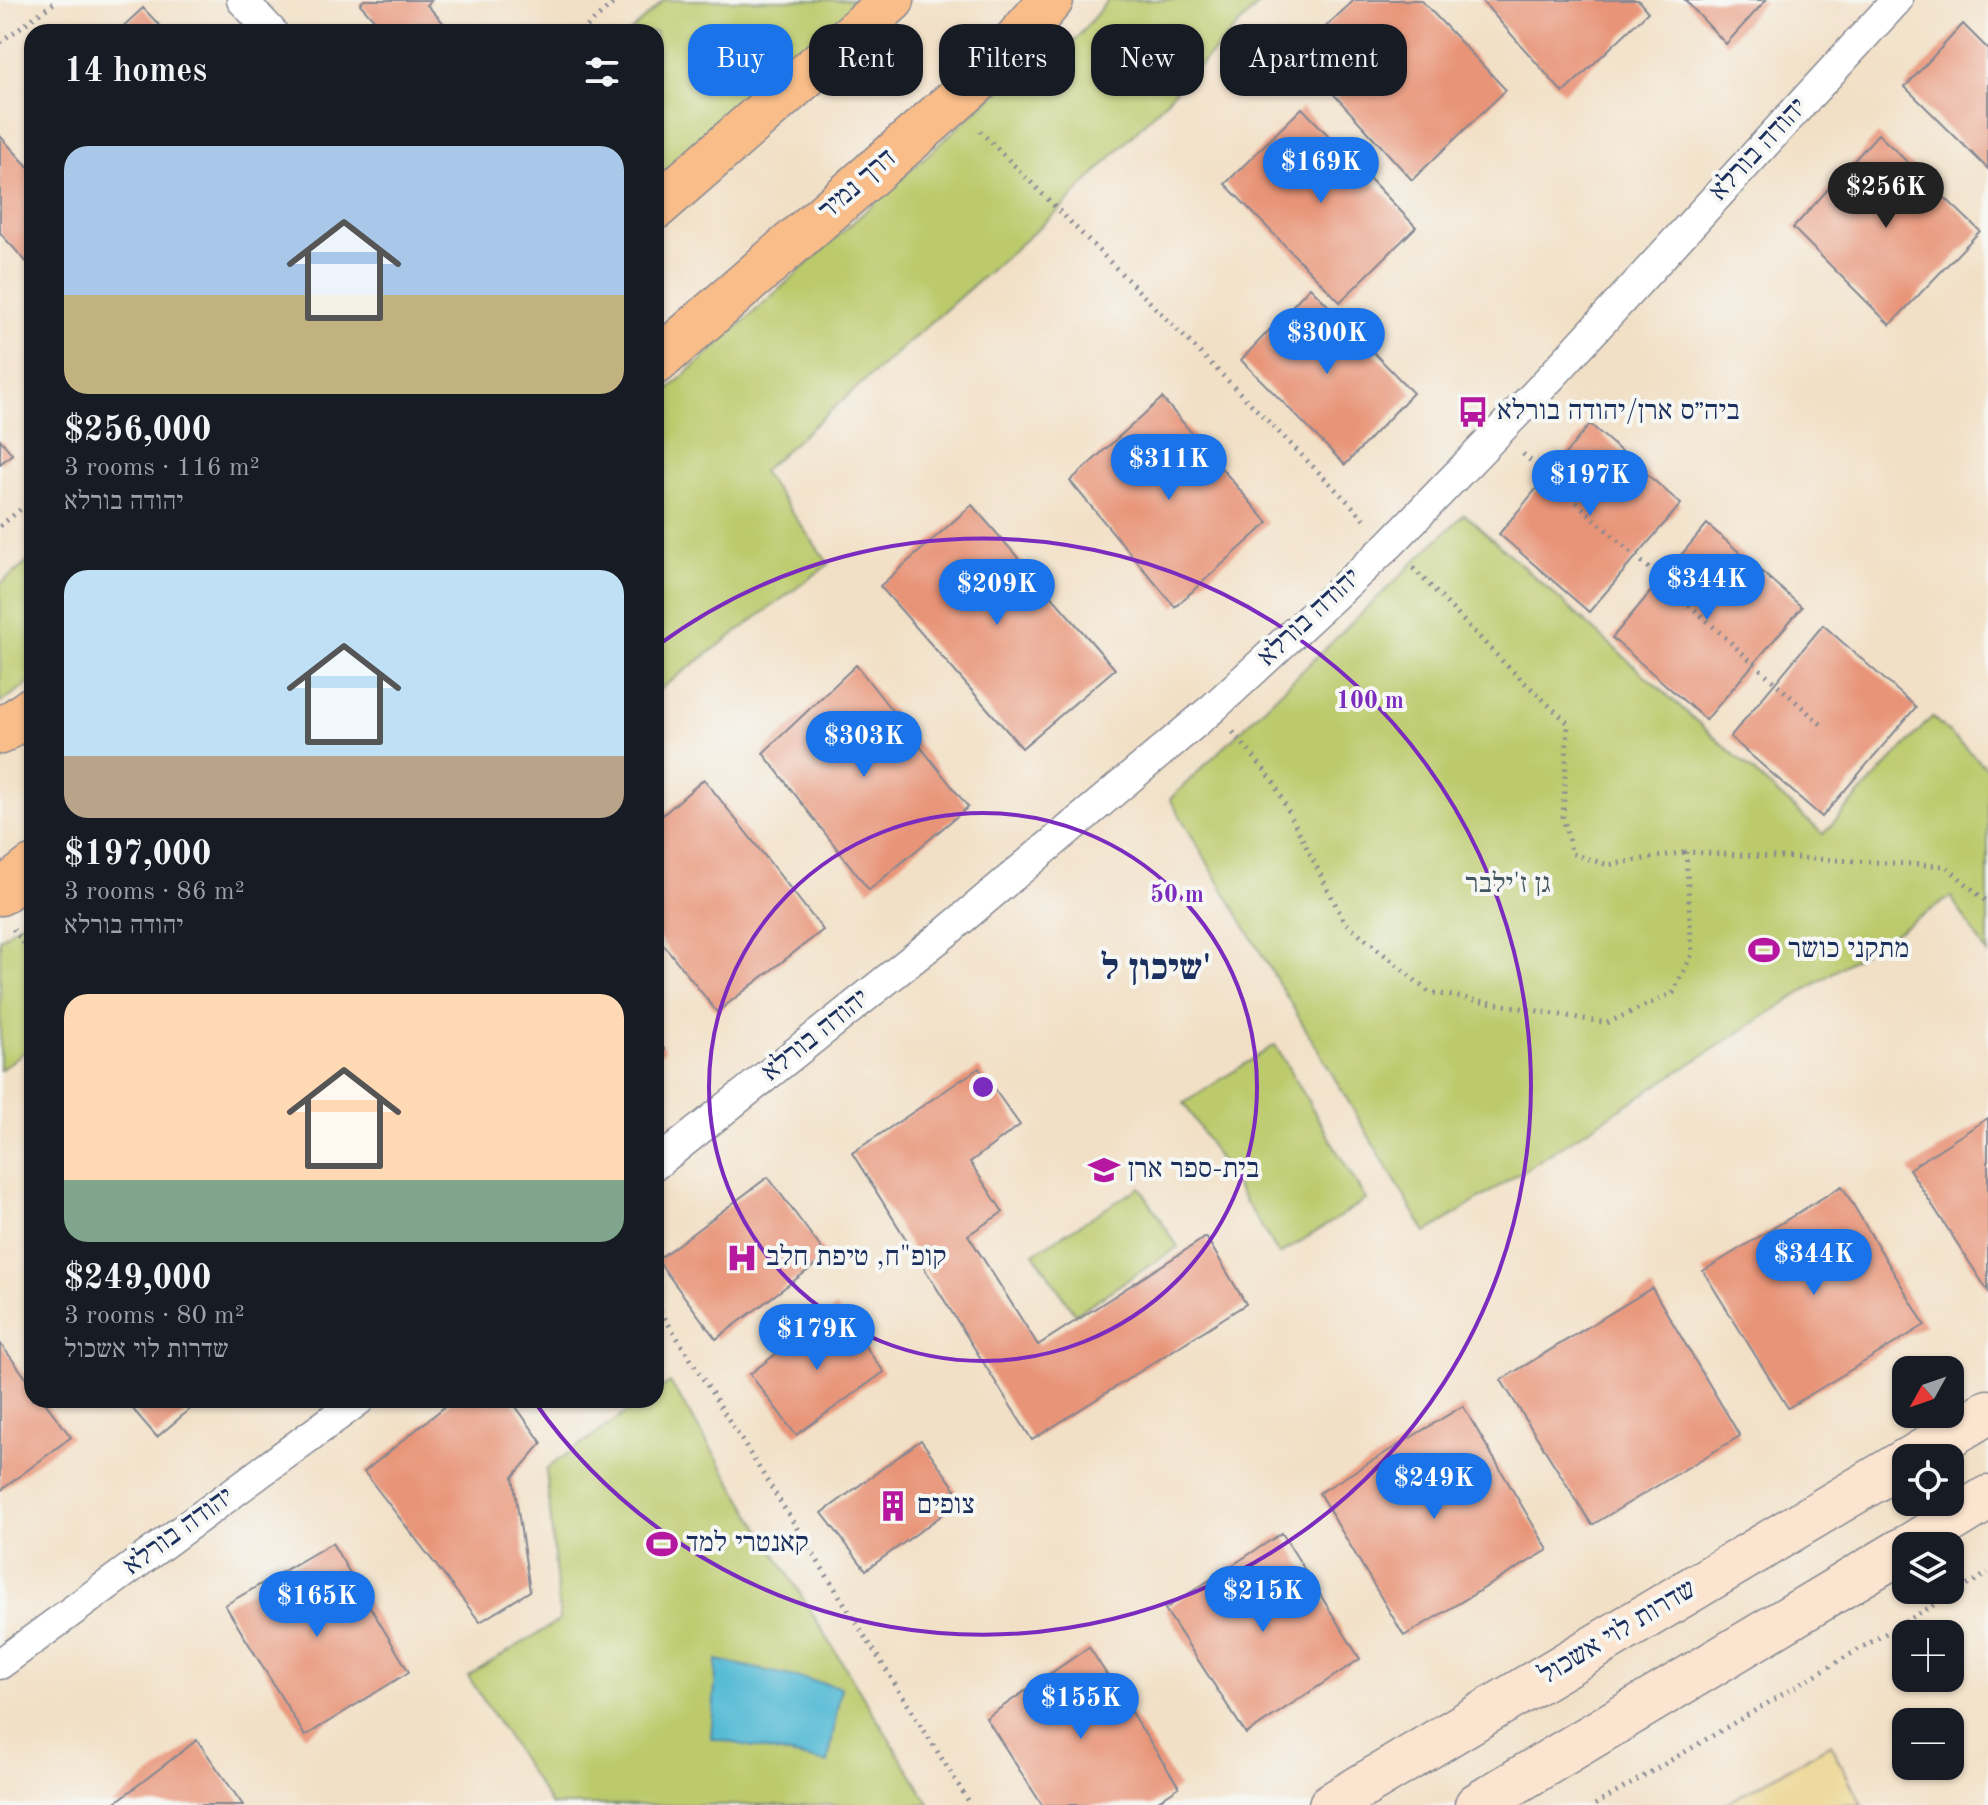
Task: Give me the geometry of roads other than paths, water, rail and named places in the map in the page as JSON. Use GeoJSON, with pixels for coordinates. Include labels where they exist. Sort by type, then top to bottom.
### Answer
{"type":"FeatureCollection","features":[{"type":"Feature","properties":{"kind":"highway"},"geometry":{"type":"LineString","coordinates":[[664,200],[892,0]]}},
{"type":"Feature","properties":{"kind":"highway","name":"דרך נמיר"},"geometry":{"type":"LineString","coordinates":[[664,355],[989,71],[1051,0]]}},
{"type":"Feature","properties":{"kind":"highway"},"geometry":{"type":"LineString","coordinates":[[0,732],[24,715]]}},
{"type":"Feature","properties":{"kind":"highway"},"geometry":{"type":"LineString","coordinates":[[0,893],[24,874]]}},
{"type":"Feature","properties":{"kind":"street"},"geometry":{"type":"LineString","coordinates":[[242,0],[264,24]]}},
{"type":"Feature","properties":{"kind":"street","name":"יהודה בורלא"},"geometry":{"type":"LineString","coordinates":[[664,1158],[944,934],[1213,708],[1390,544],[1498,432],[1897,0]]}},
{"type":"Feature","properties":{"kind":"street","name":"יהודה בורלא"},"geometry":{"type":"LineString","coordinates":[[0,1664],[348,1408]]}},
{"type":"Feature","properties":{"kind":"street"},"geometry":{"type":"LineString","coordinates":[[1935,1444],[1988,1412]]}},
{"type":"Feature","properties":{"kind":"street","name":"שדרות לוי אשכול"},"geometry":{"type":"LineString","coordinates":[[1331,1805],[1892,1469]]}},
{"type":"Feature","properties":{"kind":"street"},"geometry":{"type":"LineString","coordinates":[[1932,1532],[1988,1498]]}},
{"type":"Feature","properties":{"kind":"street"},"geometry":{"type":"LineString","coordinates":[[1477,1805],[1892,1557]]}},
{"type":"Feature","properties":{"kind":"water"},"geometry":{"type":"Polygon","coordinates":[[[717,1660],[841,1687],[828,1763],[711,1738],[717,1660]]]}},
{"type":"Feature","properties":{"kind":"place","name":"ביה״ס ארן/יהודה בורלא"},"geometry":{"type":"Point","coordinates":[1473,412]}},
{"type":"Feature","properties":{"kind":"place","name":"מתקני כושר"},"geometry":{"type":"Point","coordinates":[1764,950]}},
{"type":"Feature","properties":{"kind":"place","name":"בית-ספר ארן"},"geometry":{"type":"Point","coordinates":[1104,1170]}},
{"type":"Feature","properties":{"kind":"place","name":"קופ\"ח, טיפת חלב"},"geometry":{"type":"Point","coordinates":[742,1258]}},
{"type":"Feature","properties":{"kind":"place","name":"צופים"},"geometry":{"type":"Point","coordinates":[893,1506]}},
{"type":"Feature","properties":{"kind":"place","name":"קאנטרי למד"},"geometry":{"type":"Point","coordinates":[662,1544]}},
{"type":"Feature","properties":{"kind":"district","name":"שיכון ל'"},"geometry":{"type":"Point","coordinates":[1156,970]}},
{"type":"Feature","properties":{"kind":"park label","name":"גן ז'ילבר"},"geometry":{"type":"Point","coordinates":[1508,885]}}]}
